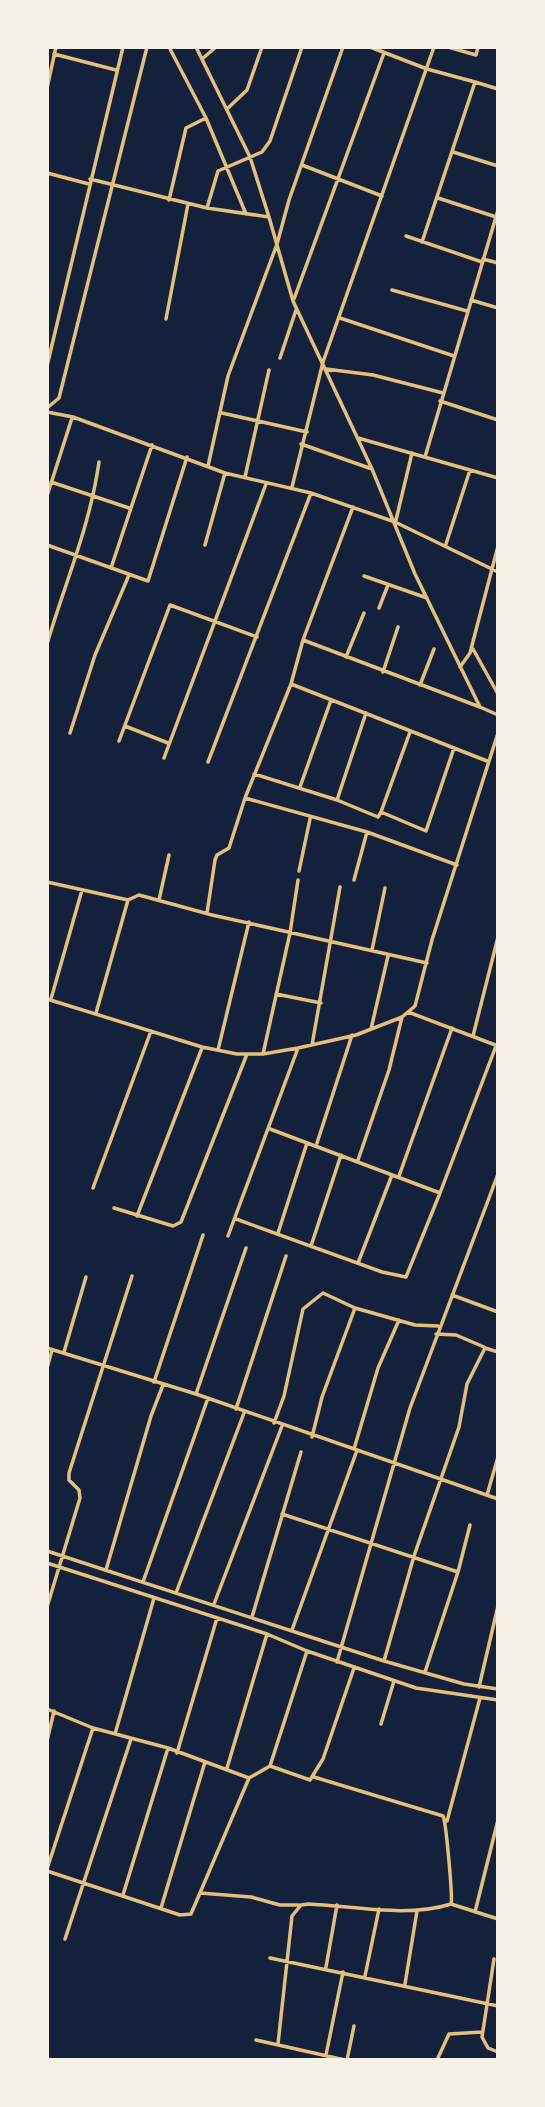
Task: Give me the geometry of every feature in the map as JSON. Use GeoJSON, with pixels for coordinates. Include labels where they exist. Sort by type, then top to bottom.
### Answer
{"type":"FeatureCollection","features":[{"type":"Feature","properties":{"kind":"street"},"geometry":{"type":"LineString","coordinates":[[47,88],[55,47]]}},
{"type":"Feature","properties":{"kind":"street"},"geometry":{"type":"LineString","coordinates":[[47,366],[123,47]]}},
{"type":"Feature","properties":{"kind":"street"},"geometry":{"type":"LineString","coordinates":[[47,410],[60,398],[147,47]]}},
{"type":"Feature","properties":{"kind":"street"},"geometry":{"type":"LineString","coordinates":[[169,47],[206,118],[246,214]]}},
{"type":"Feature","properties":{"kind":"street"},"geometry":{"type":"LineString","coordinates":[[196,47],[250,157],[293,301],[372,469],[427,598],[480,707]]}},
{"type":"Feature","properties":{"kind":"street"},"geometry":{"type":"LineString","coordinates":[[202,59],[216,47]]}},
{"type":"Feature","properties":{"kind":"street"},"geometry":{"type":"LineString","coordinates":[[227,109],[247,90],[262,47]]}},
{"type":"Feature","properties":{"kind":"street"},"geometry":{"type":"LineString","coordinates":[[207,208],[218,171],[262,152],[270,141],[302,47]]}},
{"type":"Feature","properties":{"kind":"street"},"geometry":{"type":"LineString","coordinates":[[208,466],[222,413],[228,376],[277,244],[343,47]]}},
{"type":"Feature","properties":{"kind":"street"},"geometry":{"type":"LineString","coordinates":[[370,47],[427,69],[498,89]]}},
{"type":"Feature","properties":{"kind":"street"},"geometry":{"type":"LineString","coordinates":[[292,488],[323,362],[434,47]]}},
{"type":"Feature","properties":{"kind":"street"},"geometry":{"type":"LineString","coordinates":[[448,47],[476,55],[478,47]]}},
{"type":"Feature","properties":{"kind":"street"},"geometry":{"type":"LineString","coordinates":[[293,301],[384,53]]}},
{"type":"Feature","properties":{"kind":"street"},"geometry":{"type":"LineString","coordinates":[[54,54],[117,70]]}},
{"type":"Feature","properties":{"kind":"street"},"geometry":{"type":"LineString","coordinates":[[422,242],[475,82]]}},
{"type":"Feature","properties":{"kind":"street"},"geometry":{"type":"LineString","coordinates":[[169,200],[186,128],[206,118]]}},
{"type":"Feature","properties":{"kind":"street"},"geometry":{"type":"LineString","coordinates":[[453,152],[498,166]]}},
{"type":"Feature","properties":{"kind":"street"},"geometry":{"type":"LineString","coordinates":[[302,165],[382,196]]}},
{"type":"Feature","properties":{"kind":"street"},"geometry":{"type":"LineString","coordinates":[[47,174],[111,185],[207,208],[269,217]]}},
{"type":"Feature","properties":{"kind":"street"},"geometry":{"type":"LineString","coordinates":[[438,198],[497,217]]}},
{"type":"Feature","properties":{"kind":"street"},"geometry":{"type":"LineString","coordinates":[[166,319],[188,204]]}},
{"type":"Feature","properties":{"kind":"street"},"geometry":{"type":"LineString","coordinates":[[425,457],[498,210]]}},
{"type":"Feature","properties":{"kind":"street"},"geometry":{"type":"LineString","coordinates":[[406,236],[483,261],[498,263]]}},
{"type":"Feature","properties":{"kind":"street"},"geometry":{"type":"LineString","coordinates":[[392,290],[467,311]]}},
{"type":"Feature","properties":{"kind":"street"},"geometry":{"type":"LineString","coordinates":[[471,300],[498,308]]}},
{"type":"Feature","properties":{"kind":"street"},"geometry":{"type":"LineString","coordinates":[[280,358],[297,309]]}},
{"type":"Feature","properties":{"kind":"street"},"geometry":{"type":"LineString","coordinates":[[339,318],[454,356]]}},
{"type":"Feature","properties":{"kind":"street"},"geometry":{"type":"LineString","coordinates":[[326,369],[373,375],[443,393]]}},
{"type":"Feature","properties":{"kind":"street"},"geometry":{"type":"LineString","coordinates":[[245,477],[269,370]]}},
{"type":"Feature","properties":{"kind":"street"},"geometry":{"type":"LineString","coordinates":[[440,401],[498,419]]}},
{"type":"Feature","properties":{"kind":"street"},"geometry":{"type":"LineString","coordinates":[[47,410],[187,457],[225,473],[311,493],[354,507],[395,522],[498,572]]}},
{"type":"Feature","properties":{"kind":"street"},"geometry":{"type":"LineString","coordinates":[[222,413],[307,432]]}},
{"type":"Feature","properties":{"kind":"street"},"geometry":{"type":"LineString","coordinates":[[47,496],[73,418]]}},
{"type":"Feature","properties":{"kind":"street"},"geometry":{"type":"LineString","coordinates":[[358,438],[498,478]]}},
{"type":"Feature","properties":{"kind":"street"},"geometry":{"type":"LineString","coordinates":[[301,444],[372,469]]}},
{"type":"Feature","properties":{"kind":"street"},"geometry":{"type":"LineString","coordinates":[[111,568],[152,445]]}},
{"type":"Feature","properties":{"kind":"street"},"geometry":{"type":"LineString","coordinates":[[395,522],[412,453]]}},
{"type":"Feature","properties":{"kind":"street"},"geometry":{"type":"LineString","coordinates":[[47,545],[148,581],[187,457]]}},
{"type":"Feature","properties":{"kind":"street"},"geometry":{"type":"LineString","coordinates":[[47,644],[78,556],[94,497],[99,462]]}},
{"type":"Feature","properties":{"kind":"street"},"geometry":{"type":"LineString","coordinates":[[445,545],[470,470]]}},
{"type":"Feature","properties":{"kind":"street"},"geometry":{"type":"LineString","coordinates":[[205,545],[225,473]]}},
{"type":"Feature","properties":{"kind":"street"},"geometry":{"type":"LineString","coordinates":[[51,482],[130,508]]}},
{"type":"Feature","properties":{"kind":"street"},"geometry":{"type":"LineString","coordinates":[[164,758],[266,483]]}},
{"type":"Feature","properties":{"kind":"street"},"geometry":{"type":"LineString","coordinates":[[208,762],[311,493]]}},
{"type":"Feature","properties":{"kind":"street"},"geometry":{"type":"LineString","coordinates":[[206,913],[216,855],[229,848],[245,798],[291,684],[303,640],[354,507]]}},
{"type":"Feature","properties":{"kind":"street"},"geometry":{"type":"LineString","coordinates":[[460,667],[472,648],[498,546]]}},
{"type":"Feature","properties":{"kind":"street"},"geometry":{"type":"LineString","coordinates":[[70,733],[95,655],[129,575]]}},
{"type":"Feature","properties":{"kind":"street"},"geometry":{"type":"LineString","coordinates":[[363,576],[427,598]]}},
{"type":"Feature","properties":{"kind":"street"},"geometry":{"type":"LineString","coordinates":[[379,608],[388,585]]}},
{"type":"Feature","properties":{"kind":"street"},"geometry":{"type":"LineString","coordinates":[[119,741],[170,605],[257,637]]}},
{"type":"Feature","properties":{"kind":"street"},"geometry":{"type":"LineString","coordinates":[[346,657],[364,613]]}},
{"type":"Feature","properties":{"kind":"street"},"geometry":{"type":"LineString","coordinates":[[47,621],[53,623]]}},
{"type":"Feature","properties":{"kind":"street"},"geometry":{"type":"LineString","coordinates":[[383,672],[398,627]]}},
{"type":"Feature","properties":{"kind":"street"},"geometry":{"type":"LineString","coordinates":[[303,640],[498,715]]}},
{"type":"Feature","properties":{"kind":"street"},"geometry":{"type":"LineString","coordinates":[[472,648],[498,694]]}},
{"type":"Feature","properties":{"kind":"street"},"geometry":{"type":"LineString","coordinates":[[420,685],[434,649]]}},
{"type":"Feature","properties":{"kind":"street"},"geometry":{"type":"LineString","coordinates":[[291,684],[487,761]]}},
{"type":"Feature","properties":{"kind":"street"},"geometry":{"type":"LineString","coordinates":[[300,787],[331,700]]}},
{"type":"Feature","properties":{"kind":"street"},"geometry":{"type":"LineString","coordinates":[[337,800],[366,713]]}},
{"type":"Feature","properties":{"kind":"street"},"geometry":{"type":"LineString","coordinates":[[125,726],[168,743]]}},
{"type":"Feature","properties":{"kind":"street"},"geometry":{"type":"LineString","coordinates":[[254,774],[300,787],[378,817],[411,732]]}},
{"type":"Feature","properties":{"kind":"street"},"geometry":{"type":"LineString","coordinates":[[82,890],[49,999],[202,1047],[247,1054],[298,1048],[371,1029],[402,1017],[415,1006],[487,761],[498,733]]}},
{"type":"Feature","properties":{"kind":"street"},"geometry":{"type":"LineString","coordinates":[[381,812],[426,831],[454,748]]}},
{"type":"Feature","properties":{"kind":"street"},"geometry":{"type":"LineString","coordinates":[[245,798],[367,832],[457,865]]}},
{"type":"Feature","properties":{"kind":"street"},"geometry":{"type":"LineString","coordinates":[[299,871],[310,818]]}},
{"type":"Feature","properties":{"kind":"street"},"geometry":{"type":"LineString","coordinates":[[354,880],[367,832]]}},
{"type":"Feature","properties":{"kind":"street"},"geometry":{"type":"LineString","coordinates":[[159,900],[169,855]]}},
{"type":"Feature","properties":{"kind":"street"},"geometry":{"type":"LineString","coordinates":[[263,1054],[290,933],[298,880]]}},
{"type":"Feature","properties":{"kind":"street"},"geometry":{"type":"LineString","coordinates":[[47,882],[128,900],[139,895],[388,956],[427,962]]}},
{"type":"Feature","properties":{"kind":"street"},"geometry":{"type":"LineString","coordinates":[[312,1045],[340,887]]}},
{"type":"Feature","properties":{"kind":"street"},"geometry":{"type":"LineString","coordinates":[[372,950],[385,888]]}},
{"type":"Feature","properties":{"kind":"street"},"geometry":{"type":"LineString","coordinates":[[96,1013],[128,900]]}},
{"type":"Feature","properties":{"kind":"street"},"geometry":{"type":"LineString","coordinates":[[218,1050],[249,922]]}},
{"type":"Feature","properties":{"kind":"street"},"geometry":{"type":"LineString","coordinates":[[473,1036],[498,937]]}},
{"type":"Feature","properties":{"kind":"street"},"geometry":{"type":"LineString","coordinates":[[371,1029],[388,956]]}},
{"type":"Feature","properties":{"kind":"street"},"geometry":{"type":"LineString","coordinates":[[276,993],[321,1003]]}},
{"type":"Feature","properties":{"kind":"street"},"geometry":{"type":"LineString","coordinates":[[236,1219],[358,1263],[406,1277],[497,1046],[408,1012]]}},
{"type":"Feature","properties":{"kind":"street"},"geometry":{"type":"LineString","coordinates":[[358,1160],[389,1070],[402,1017]]}},
{"type":"Feature","properties":{"kind":"street"},"geometry":{"type":"LineString","coordinates":[[399,1176],[452,1028]]}},
{"type":"Feature","properties":{"kind":"street"},"geometry":{"type":"LineString","coordinates":[[93,1188],[151,1031]]}},
{"type":"Feature","properties":{"kind":"street"},"geometry":{"type":"LineString","coordinates":[[317,1144],[352,1035]]}},
{"type":"Feature","properties":{"kind":"street"},"geometry":{"type":"LineString","coordinates":[[137,1216],[202,1047]]}},
{"type":"Feature","properties":{"kind":"street"},"geometry":{"type":"LineString","coordinates":[[228,1236],[298,1048]]}},
{"type":"Feature","properties":{"kind":"street"},"geometry":{"type":"LineString","coordinates":[[114,1208],[173,1226],[185,1217],[247,1054]]}},
{"type":"Feature","properties":{"kind":"street"},"geometry":{"type":"LineString","coordinates":[[270,1129],[317,1144],[440,1193]]}},
{"type":"Feature","properties":{"kind":"street"},"geometry":{"type":"LineString","coordinates":[[278,1233],[307,1143]]}},
{"type":"Feature","properties":{"kind":"street"},"geometry":{"type":"LineString","coordinates":[[310,1246],[341,1155]]}},
{"type":"Feature","properties":{"kind":"street"},"geometry":{"type":"LineString","coordinates":[[337,1662],[396,1465],[410,1408],[498,1174]]}},
{"type":"Feature","properties":{"kind":"street"},"geometry":{"type":"LineString","coordinates":[[358,1263],[392,1175]]}},
{"type":"Feature","properties":{"kind":"street"},"geometry":{"type":"LineString","coordinates":[[154,1382],[203,1236]]}},
{"type":"Feature","properties":{"kind":"street"},"geometry":{"type":"LineString","coordinates":[[196,1394],[246,1248]]}},
{"type":"Feature","properties":{"kind":"street"},"geometry":{"type":"LineString","coordinates":[[236,1409],[286,1256]]}},
{"type":"Feature","properties":{"kind":"street"},"geometry":{"type":"LineString","coordinates":[[47,1608],[80,1498],[79,1490],[69,1480],[69,1473],[132,1276]]}},
{"type":"Feature","properties":{"kind":"street"},"geometry":{"type":"LineString","coordinates":[[64,1352],[86,1277]]}},
{"type":"Feature","properties":{"kind":"street"},"geometry":{"type":"LineString","coordinates":[[274,1423],[284,1396],[303,1309],[323,1293],[355,1308],[415,1325],[439,1326]]}},
{"type":"Feature","properties":{"kind":"street"},"geometry":{"type":"LineString","coordinates":[[453,1295],[498,1312]]}},
{"type":"Feature","properties":{"kind":"street"},"geometry":{"type":"LineString","coordinates":[[313,1437],[322,1397],[355,1308]]}},
{"type":"Feature","properties":{"kind":"street"},"geometry":{"type":"LineString","coordinates":[[292,1630],[355,1451],[378,1368],[399,1320]]}},
{"type":"Feature","properties":{"kind":"street"},"geometry":{"type":"LineString","coordinates":[[436,1334],[456,1335],[498,1352]]}},
{"type":"Feature","properties":{"kind":"street"},"geometry":{"type":"LineString","coordinates":[[384,1661],[414,1556],[459,1427],[467,1384],[485,1348]]}},
{"type":"Feature","properties":{"kind":"street"},"geometry":{"type":"LineString","coordinates":[[47,1368],[50,1349],[64,1352],[208,1398],[244,1413],[498,1499]]}},
{"type":"Feature","properties":{"kind":"street"},"geometry":{"type":"LineString","coordinates":[[106,1570],[150,1416],[163,1385]]}},
{"type":"Feature","properties":{"kind":"street"},"geometry":{"type":"LineString","coordinates":[[143,1582],[208,1398]]}},
{"type":"Feature","properties":{"kind":"street"},"geometry":{"type":"LineString","coordinates":[[176,1593],[244,1413]]}},
{"type":"Feature","properties":{"kind":"street"},"geometry":{"type":"LineString","coordinates":[[214,1605],[282,1426]]}},
{"type":"Feature","properties":{"kind":"street"},"geometry":{"type":"LineString","coordinates":[[252,1617],[301,1452]]}},
{"type":"Feature","properties":{"kind":"street"},"geometry":{"type":"LineString","coordinates":[[487,1495],[498,1457]]}},
{"type":"Feature","properties":{"kind":"street"},"geometry":{"type":"LineString","coordinates":[[282,1514],[458,1572]]}},
{"type":"Feature","properties":{"kind":"street"},"geometry":{"type":"LineString","coordinates":[[425,1672],[458,1572],[470,1525]]}},
{"type":"Feature","properties":{"kind":"street"},"geometry":{"type":"LineString","coordinates":[[47,1551],[384,1661],[479,1687],[498,1689]]}},
{"type":"Feature","properties":{"kind":"street"},"geometry":{"type":"LineString","coordinates":[[47,1563],[267,1634],[394,1681],[456,1696],[498,1700]]}},
{"type":"Feature","properties":{"kind":"street"},"geometry":{"type":"LineString","coordinates":[[115,1734],[154,1598]]}},
{"type":"Feature","properties":{"kind":"street"},"geometry":{"type":"LineString","coordinates":[[479,1687],[498,1606]]}},
{"type":"Feature","properties":{"kind":"street"},"geometry":{"type":"LineString","coordinates":[[177,1753],[217,1618]]}},
{"type":"Feature","properties":{"kind":"street"},"geometry":{"type":"LineString","coordinates":[[227,1768],[267,1634]]}},
{"type":"Feature","properties":{"kind":"street"},"geometry":{"type":"LineString","coordinates":[[93,1728],[47,1870],[180,1914],[191,1914],[248,1778],[270,1766],[307,1651]]}},
{"type":"Feature","properties":{"kind":"street"},"geometry":{"type":"LineString","coordinates":[[314,1777],[354,1668]]}},
{"type":"Feature","properties":{"kind":"street"},"geometry":{"type":"LineString","coordinates":[[381,1724],[394,1681]]}},
{"type":"Feature","properties":{"kind":"street"},"geometry":{"type":"LineString","coordinates":[[451,1904],[447,1821],[480,1698]]}},
{"type":"Feature","properties":{"kind":"street"},"geometry":{"type":"LineString","coordinates":[[47,1709],[93,1728],[169,1748],[248,1778]]}},
{"type":"Feature","properties":{"kind":"street"},"geometry":{"type":"LineString","coordinates":[[47,1741],[54,1711]]}},
{"type":"Feature","properties":{"kind":"street"},"geometry":{"type":"LineString","coordinates":[[65,1939],[131,1739]]}},
{"type":"Feature","properties":{"kind":"street"},"geometry":{"type":"LineString","coordinates":[[123,1895],[169,1748]]}},
{"type":"Feature","properties":{"kind":"street"},"geometry":{"type":"LineString","coordinates":[[161,1908],[205,1761]]}},
{"type":"Feature","properties":{"kind":"street"},"geometry":{"type":"LineString","coordinates":[[270,1766],[304,1780],[314,1777],[431,1811],[443,1816],[447,1821]]}},
{"type":"Feature","properties":{"kind":"street"},"geometry":{"type":"LineString","coordinates":[[475,1912],[498,1821]]}},
{"type":"Feature","properties":{"kind":"street"},"geometry":{"type":"LineString","coordinates":[[200,1893],[251,1897],[280,1905],[418,1910],[451,1904],[498,1919]]}},
{"type":"Feature","properties":{"kind":"street"},"geometry":{"type":"LineString","coordinates":[[278,2044],[292,1916],[301,1905]]}},
{"type":"Feature","properties":{"kind":"street"},"geometry":{"type":"LineString","coordinates":[[326,1968],[337,1905]]}},
{"type":"Feature","properties":{"kind":"street"},"geometry":{"type":"LineString","coordinates":[[365,1976],[379,1909]]}},
{"type":"Feature","properties":{"kind":"street"},"geometry":{"type":"LineString","coordinates":[[405,1984],[418,1910]]}},
{"type":"Feature","properties":{"kind":"street"},"geometry":{"type":"LineString","coordinates":[[270,1958],[405,1984],[498,2006]]}},
{"type":"Feature","properties":{"kind":"street"},"geometry":{"type":"LineString","coordinates":[[494,1959],[482,2032],[484,2043],[498,2052]]}},
{"type":"Feature","properties":{"kind":"street"},"geometry":{"type":"LineString","coordinates":[[326,2055],[343,1971]]}},
{"type":"Feature","properties":{"kind":"street"},"geometry":{"type":"LineString","coordinates":[[256,2040],[346,2060],[354,2026]]}},
{"type":"Feature","properties":{"kind":"street"},"geometry":{"type":"LineString","coordinates":[[437,2060],[449,2034],[482,2032]]}}]}
